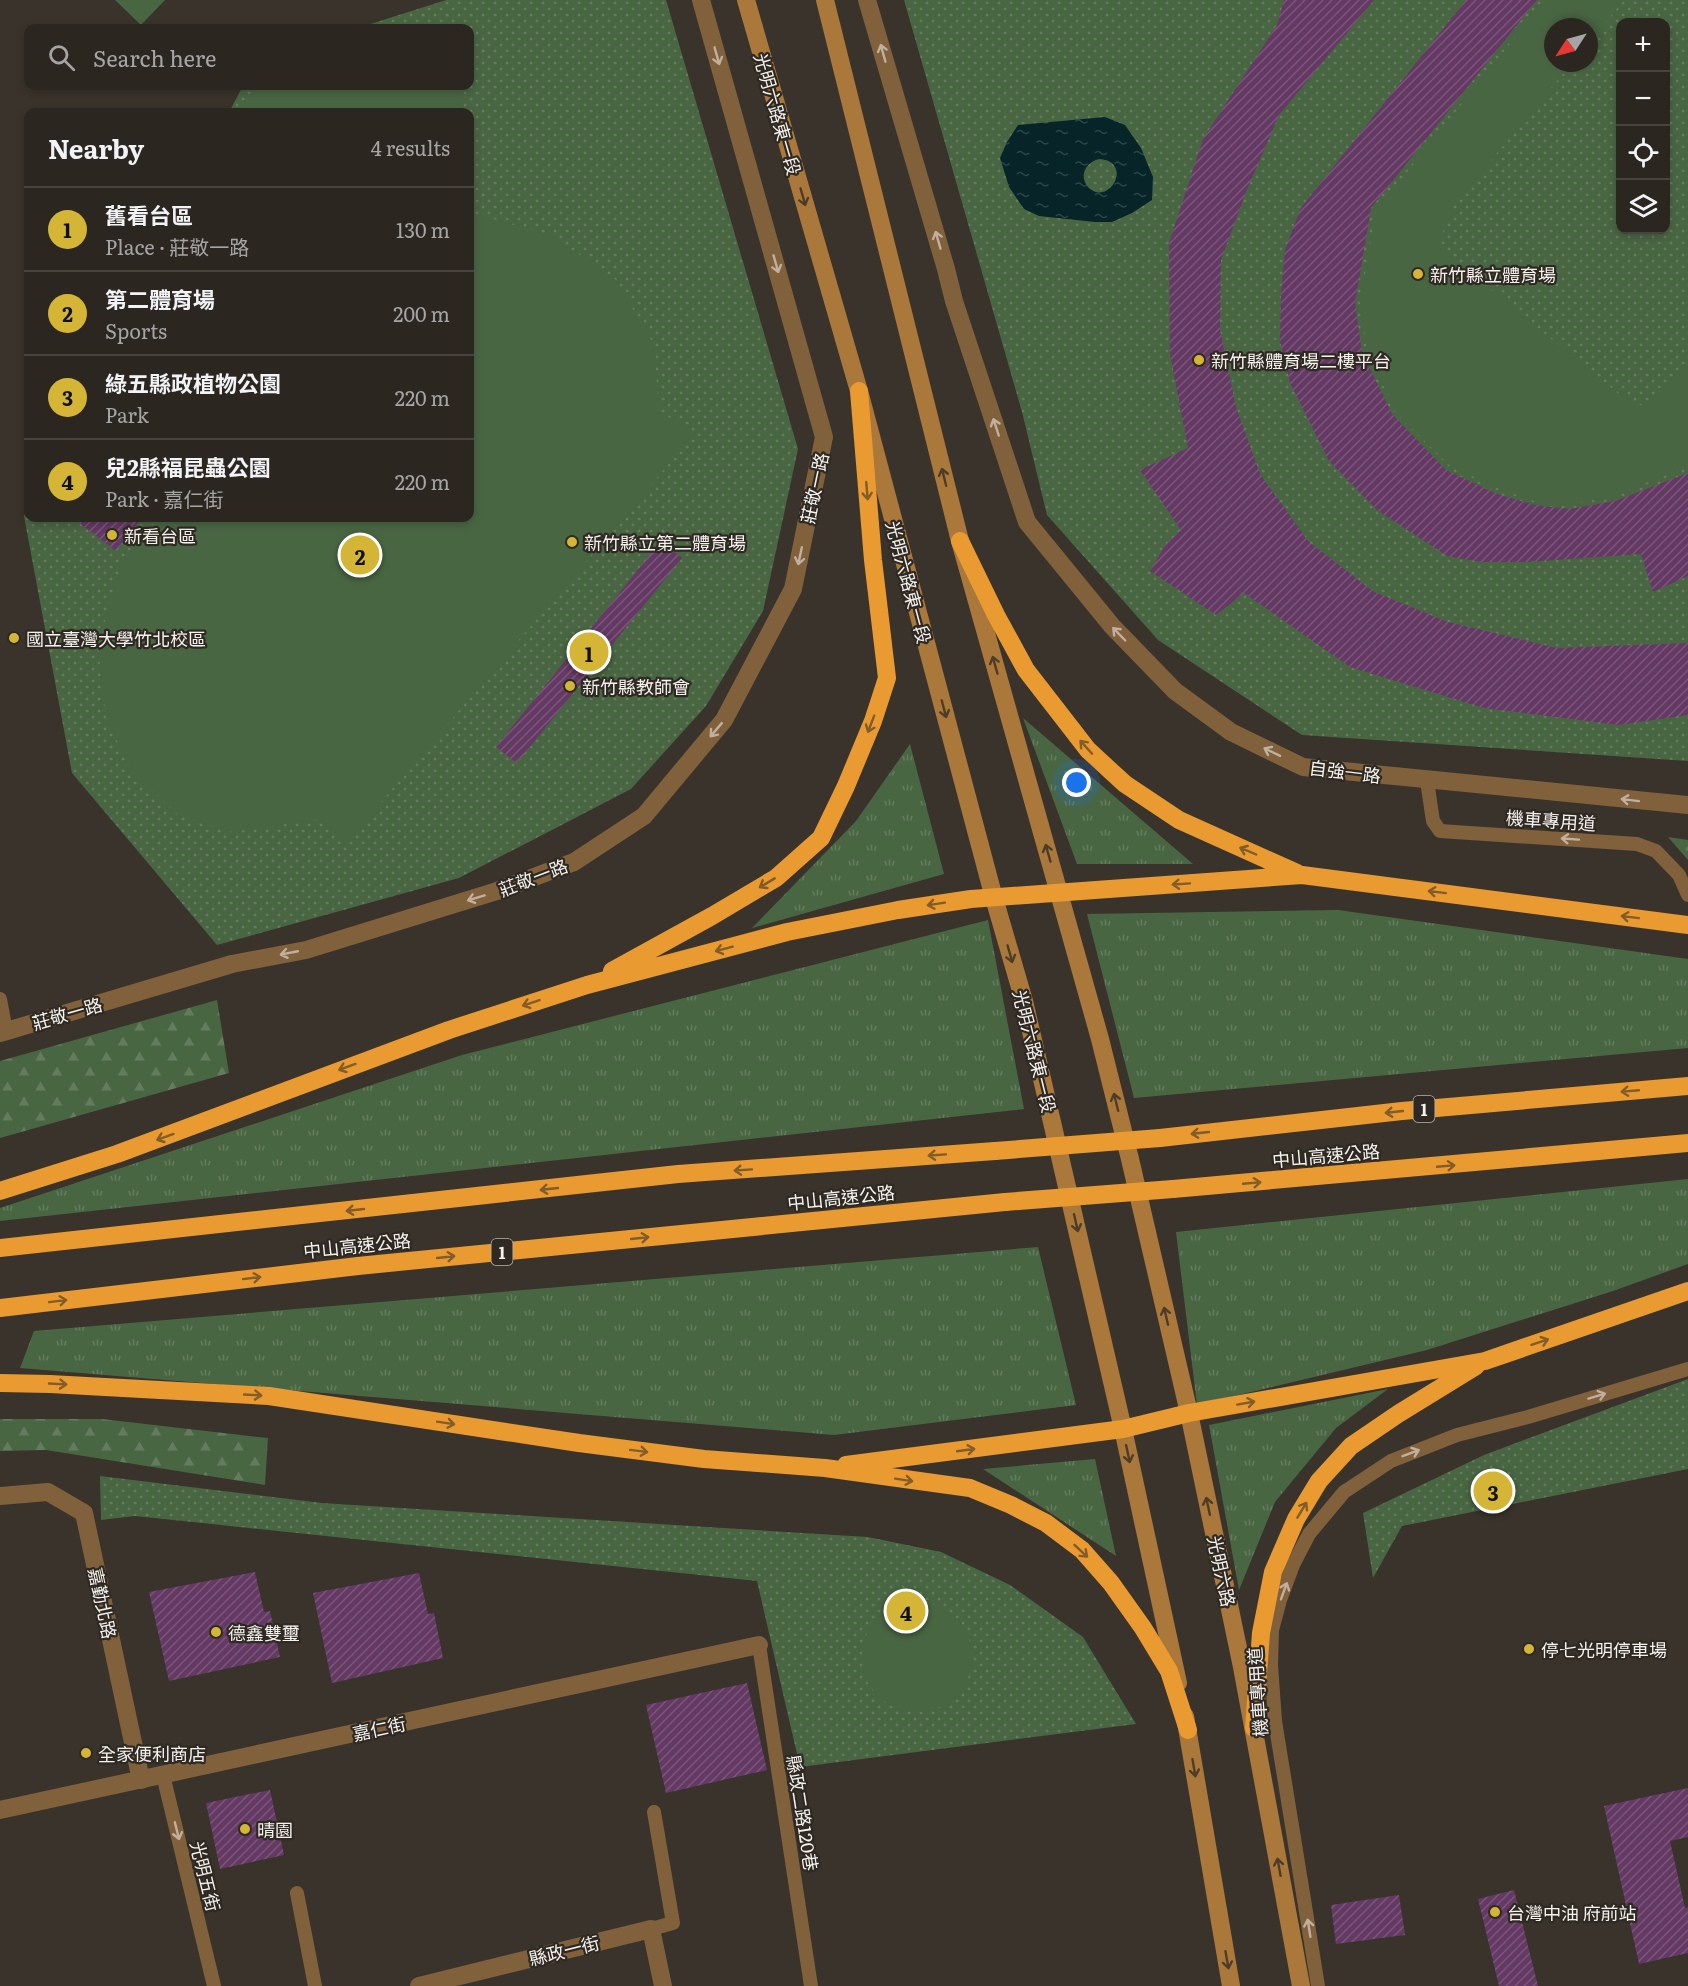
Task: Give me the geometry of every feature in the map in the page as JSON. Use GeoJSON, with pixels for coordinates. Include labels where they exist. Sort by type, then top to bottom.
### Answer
{"type":"FeatureCollection","features":[{"type":"Feature","properties":{"kind":"highway"},"geometry":{"type":"LineString","coordinates":[[587,985],[776,878],[821,838],[846,786],[873,722],[887,678],[873,560],[859,391]]}},
{"type":"Feature","properties":{"kind":"highway"},"geometry":{"type":"LineString","coordinates":[[960,542],[1026,670],[1088,750],[1125,784],[1179,820],[1302,875]]}},
{"type":"Feature","properties":{"kind":"highway"},"geometry":{"type":"LineString","coordinates":[[0,1191],[117,1154],[438,1034],[587,985],[788,932],[898,910],[971,899],[1302,875],[1688,925]]}},
{"type":"Feature","properties":{"kind":"highway","name":"中山高速公路"},"geometry":{"type":"LineString","coordinates":[[0,1248],[678,1174],[1160,1137],[1402,1111],[1688,1086]]}},
{"type":"Feature","properties":{"kind":"highway","name":"中山高速公路"},"geometry":{"type":"LineString","coordinates":[[0,1308],[347,1267],[1005,1202],[1688,1143]]}},
{"type":"Feature","properties":{"kind":"highway"},"geometry":{"type":"LineString","coordinates":[[825,1468],[1123,1429],[1189,1413],[1485,1361],[1688,1291]]}},
{"type":"Feature","properties":{"kind":"highway"},"geometry":{"type":"LineString","coordinates":[[1254,1728],[1261,1633],[1273,1572],[1296,1519],[1319,1481],[1351,1446],[1398,1414],[1485,1361]]}},
{"type":"Feature","properties":{"kind":"highway"},"geometry":{"type":"LineString","coordinates":[[0,1383],[269,1396],[693,1458],[825,1468],[927,1484],[970,1488],[1046,1523],[1082,1550],[1111,1583],[1143,1628],[1169,1671],[1188,1730]]}},
{"type":"Feature","properties":{"kind":"main road","name":"光明六路東一段"},"geometry":{"type":"LineString","coordinates":[[746,0],[859,391],[994,898],[1024,1001],[1123,1429]]}},
{"type":"Feature","properties":{"kind":"main road"},"geometry":{"type":"LineString","coordinates":[[825,0],[960,542],[1059,893]]}},
{"type":"Feature","properties":{"kind":"main road","name":"光明六路"},"geometry":{"type":"LineString","coordinates":[[1059,893],[1100,1039],[1189,1413],[1254,1728],[1301,1986]]}},
{"type":"Feature","properties":{"kind":"main road"},"geometry":{"type":"LineString","coordinates":[[1123,1429],[1188,1730],[1231,1986]]}},
{"type":"Feature","properties":{"kind":"street","name":"莊敬一路"},"geometry":{"type":"LineString","coordinates":[[3,1032],[232,964],[306,950],[497,891],[574,862],[644,816],[724,720],[793,589],[824,437],[701,0]]}},
{"type":"Feature","properties":{"kind":"street","name":"自強一路"},"geometry":{"type":"LineString","coordinates":[[867,0],[954,301],[1027,522],[1112,627],[1175,691],[1231,732],[1303,767],[1688,805]]}},
{"type":"Feature","properties":{"kind":"street","name":"嘉勤北路"},"geometry":{"type":"LineString","coordinates":[[0,1496],[48,1492],[84,1513],[141,1780]]}},
{"type":"Feature","properties":{"kind":"street","name":"嘉仁街"},"geometry":{"type":"LineString","coordinates":[[0,1810],[759,1645]]}},
{"type":"Feature","properties":{"kind":"street","name":"縣政一街"},"geometry":{"type":"LineString","coordinates":[[419,1986],[651,1929]]}},
{"type":"Feature","properties":{"kind":"street"},"geometry":{"type":"LineString","coordinates":[[651,1929],[663,1986]]}},
{"type":"Feature","properties":{"kind":"lane","name":"機車專用道"},"geometry":{"type":"LineString","coordinates":[[1427,781],[1434,821],[1440,831],[1637,844],[1656,851],[1679,875],[1688,895]]}},
{"type":"Feature","properties":{"kind":"lane"},"geometry":{"type":"LineString","coordinates":[[0,999],[3,1032]]}},
{"type":"Feature","properties":{"kind":"lane","name":"機車專用道"},"geometry":{"type":"LineString","coordinates":[[1318,1986],[1275,1721],[1271,1665],[1272,1630],[1280,1600],[1293,1565],[1309,1534],[1344,1492],[1391,1461],[1457,1435],[1528,1417],[1688,1369]]}},
{"type":"Feature","properties":{"kind":"lane","name":"縣政二路120巷"},"geometry":{"type":"LineString","coordinates":[[759,1645],[811,1986]]}},
{"type":"Feature","properties":{"kind":"lane","name":"光明五街"},"geometry":{"type":"LineString","coordinates":[[163,1775],[214,1986]]}},
{"type":"Feature","properties":{"kind":"lane"},"geometry":{"type":"LineString","coordinates":[[651,1929],[673,1923],[654,1812]]}},
{"type":"Feature","properties":{"kind":"lane"},"geometry":{"type":"LineString","coordinates":[[297,1893],[315,1986]]}},
{"type":"Feature","properties":{"kind":"green space"},"geometry":{"type":"Polygon","coordinates":[[[115,0],[165,0],[142,24],[115,0]]]}},
{"type":"Feature","properties":{"kind":"green space"},"geometry":{"type":"Polygon","coordinates":[[[446,0],[666,0],[798,449],[763,611],[706,706],[631,789],[459,878],[217,945],[72,773],[25,522],[474,522],[474,108],[231,108],[241,90],[474,90],[474,24],[371,24],[446,0]]]}},
{"type":"Feature","properties":{"kind":"green space"},"geometry":{"type":"Polygon","coordinates":[[[904,0],[1688,0],[1688,761],[1302,735],[1158,640],[1047,515],[1022,412],[904,0]]]}},
{"type":"Feature","properties":{"kind":"green space","name":"新竹縣立體育場"},"geometry":{"type":"Polygon","coordinates":[[[1545,0],[1624,0],[1598,31],[1598,18],[1544,18],[1544,72],[1565,72],[1454,205],[1437,246],[1636,408],[1670,386],[1688,363],[1688,465],[1615,496],[1568,504],[1537,502],[1497,488],[1449,465],[1395,412],[1367,349],[1360,303],[1376,211],[1545,0]]]}},
{"type":"Feature","properties":{"kind":"green space"},"geometry":{"type":"Polygon","coordinates":[[[252,90],[465,90],[459,108],[247,108],[252,90]]]}},
{"type":"Feature","properties":{"kind":"green space"},"geometry":{"type":"Polygon","coordinates":[[[480,215],[552,236],[615,279],[654,345],[659,411],[694,434],[348,841],[320,819],[232,832],[177,814],[129,767],[106,717],[98,647],[120,567],[155,522],[474,522],[474,216],[480,215]]]}},
{"type":"Feature","properties":{"kind":"green space"},"geometry":{"type":"Polygon","coordinates":[[[1023,718],[1193,864],[1077,864],[1023,718]]]}},
{"type":"Feature","properties":{"kind":"green space"},"geometry":{"type":"Polygon","coordinates":[[[910,744],[944,874],[752,928],[856,821],[910,744]]]}},
{"type":"Feature","properties":{"kind":"green space"},"geometry":{"type":"Polygon","coordinates":[[[1668,837],[1688,840],[1688,860],[1668,837]]]}},
{"type":"Feature","properties":{"kind":"green space"},"geometry":{"type":"Polygon","coordinates":[[[1338,910],[1688,959],[1688,1048],[1134,1098],[1087,914],[1338,910]]]}},
{"type":"Feature","properties":{"kind":"green space"},"geometry":{"type":"Polygon","coordinates":[[[988,920],[1024,1109],[0,1221],[0,1208],[462,1055],[988,920]]]}},
{"type":"Feature","properties":{"kind":"green space"},"geometry":{"type":"Polygon","coordinates":[[[217,1000],[229,1073],[0,1138],[0,1061],[217,1000]]]}},
{"type":"Feature","properties":{"kind":"green space"},"geometry":{"type":"Polygon","coordinates":[[[1688,1179],[1688,1264],[1613,1291],[1427,1350],[1197,1405],[1176,1232],[1688,1179]]]}},
{"type":"Feature","properties":{"kind":"green space"},"geometry":{"type":"Polygon","coordinates":[[[1038,1247],[1076,1405],[834,1435],[20,1368],[34,1331],[1038,1247]]]}},
{"type":"Feature","properties":{"kind":"green space"},"geometry":{"type":"Polygon","coordinates":[[[1688,1379],[1688,1469],[1402,1526],[1373,1578],[1363,1513],[1484,1455],[1688,1379]]]}},
{"type":"Feature","properties":{"kind":"green space"},"geometry":{"type":"Polygon","coordinates":[[[1388,1389],[1336,1428],[1275,1502],[1239,1590],[1209,1425],[1388,1389]]]}},
{"type":"Feature","properties":{"kind":"green space"},"geometry":{"type":"Polygon","coordinates":[[[0,1419],[102,1419],[268,1438],[265,1485],[46,1450],[0,1451],[0,1419]]]}},
{"type":"Feature","properties":{"kind":"green space"},"geometry":{"type":"Polygon","coordinates":[[[1095,1459],[1116,1556],[983,1469],[1095,1459]]]}},
{"type":"Feature","properties":{"kind":"green space"},"geometry":{"type":"Polygon","coordinates":[[[100,1476],[322,1503],[868,1537],[941,1552],[1010,1585],[1083,1637],[1136,1724],[800,1767],[757,1581],[135,1516],[101,1520],[100,1476]]]}},
{"type":"Feature","properties":{"kind":"green space"},"geometry":{"type":"Polygon","coordinates":[[[917,1602],[938,1606],[956,1618],[968,1636],[972,1657],[968,1678],[956,1696],[938,1708],[917,1712],[896,1708],[878,1696],[866,1678],[862,1657],[866,1636],[878,1618],[896,1606],[917,1602]]]}},
{"type":"Feature","properties":{"kind":"water"},"geometry":{"type":"Polygon","coordinates":[[[1105,117],[1125,125],[1141,148],[1153,177],[1152,200],[1112,222],[1039,216],[1024,209],[1009,187],[1000,158],[1018,125],[1105,117]],[[1095,160],[1085,169],[1084,178],[1088,187],[1096,192],[1104,192],[1110,188],[1117,175],[1110,162],[1095,160]]]}},
{"type":"Feature","properties":{"kind":"building","name":"新竹縣體育場二樓平台"},"geometry":{"type":"Polygon","coordinates":[[[1284,0],[1374,0],[1279,115],[1246,192],[1221,260],[1220,330],[1236,407],[1260,474],[1308,541],[1374,592],[1448,622],[1557,648],[1688,643],[1688,715],[1618,725],[1484,708],[1350,667],[1244,593],[1216,615],[1150,571],[1166,544],[1181,530],[1140,470],[1188,448],[1170,354],[1169,243],[1203,139],[1277,25],[1284,0]]]}},
{"type":"Feature","properties":{"kind":"building"},"geometry":{"type":"Polygon","coordinates":[[[1466,0],[1537,0],[1371,208],[1355,304],[1362,352],[1392,414],[1446,470],[1497,494],[1535,505],[1569,509],[1615,501],[1688,473],[1688,576],[1653,592],[1641,554],[1526,562],[1481,562],[1447,556],[1377,510],[1329,461],[1290,383],[1280,341],[1281,293],[1285,250],[1300,209],[1466,0]]]}},
{"type":"Feature","properties":{"kind":"building","name":"新看台區"},"geometry":{"type":"Polygon","coordinates":[[[78,522],[139,522],[116,551],[78,522]]]}},
{"type":"Feature","properties":{"kind":"building"},"geometry":{"type":"Polygon","coordinates":[[[661,541],[682,558],[517,763],[496,747],[661,541]]]}},
{"type":"Feature","properties":{"kind":"building","name":"德鑫雙璽"},"geometry":{"type":"Polygon","coordinates":[[[255,1572],[264,1612],[270,1611],[280,1657],[169,1681],[149,1592],[255,1572]]]}},
{"type":"Feature","properties":{"kind":"building","name":"德鑫雙璽"},"geometry":{"type":"Polygon","coordinates":[[[419,1573],[428,1614],[434,1613],[443,1658],[332,1683],[313,1593],[419,1573]]]}},
{"type":"Feature","properties":{"kind":"building"},"geometry":{"type":"Polygon","coordinates":[[[747,1683],[767,1770],[666,1793],[646,1705],[747,1683]]]}},
{"type":"Feature","properties":{"kind":"building"},"geometry":{"type":"Polygon","coordinates":[[[1688,1788],[1688,1837],[1670,1841],[1685,1908],[1688,1907],[1688,1953],[1639,1964],[1604,1806],[1688,1788]]]}},
{"type":"Feature","properties":{"kind":"building","name":"晴園"},"geometry":{"type":"Polygon","coordinates":[[[270,1790],[284,1855],[220,1869],[206,1803],[270,1790]]]}},
{"type":"Feature","properties":{"kind":"building"},"geometry":{"type":"Polygon","coordinates":[[[1514,1890],[1538,1986],[1499,1986],[1478,1899],[1514,1890]]]}},
{"type":"Feature","properties":{"kind":"building"},"geometry":{"type":"Polygon","coordinates":[[[1399,1895],[1405,1935],[1336,1944],[1331,1905],[1399,1895]]]}},
{"type":"Feature","properties":{"kind":"place","name":"新竹縣立體育場"},"geometry":{"type":"Point","coordinates":[1418,274]}},
{"type":"Feature","properties":{"kind":"place","name":"新竹縣體育場二樓平台"},"geometry":{"type":"Point","coordinates":[1199,360]}},
{"type":"Feature","properties":{"kind":"place","name":"新看台區"},"geometry":{"type":"Point","coordinates":[112,535]}},
{"type":"Feature","properties":{"kind":"place","name":"新竹縣立第二體育場"},"geometry":{"type":"Point","coordinates":[572,542]}},
{"type":"Feature","properties":{"kind":"place","name":"第二體育場"},"geometry":{"type":"Point","coordinates":[360,555]}},
{"type":"Feature","properties":{"kind":"place","name":"國立臺灣大學竹北校區"},"geometry":{"type":"Point","coordinates":[14,638]}},
{"type":"Feature","properties":{"kind":"place","name":"舊看台區"},"geometry":{"type":"Point","coordinates":[589,652]}},
{"type":"Feature","properties":{"kind":"place","name":"新竹縣教師會"},"geometry":{"type":"Point","coordinates":[570,686]}},
{"type":"Feature","properties":{"kind":"place","name":"綠五縣政植物公園"},"geometry":{"type":"Point","coordinates":[1493,1491]}},
{"type":"Feature","properties":{"kind":"place","name":"兒2縣福昆蟲公園"},"geometry":{"type":"Point","coordinates":[906,1611]}},
{"type":"Feature","properties":{"kind":"place","name":"德鑫雙璽"},"geometry":{"type":"Point","coordinates":[216,1632]}},
{"type":"Feature","properties":{"kind":"place","name":"停七光明停車場"},"geometry":{"type":"Point","coordinates":[1529,1649]}},
{"type":"Feature","properties":{"kind":"place","name":"全家便利商店"},"geometry":{"type":"Point","coordinates":[86,1753]}},
{"type":"Feature","properties":{"kind":"place","name":"晴園"},"geometry":{"type":"Point","coordinates":[245,1829]}},
{"type":"Feature","properties":{"kind":"place","name":"台灣中油 府前站"},"geometry":{"type":"Point","coordinates":[1495,1912]}}]}
